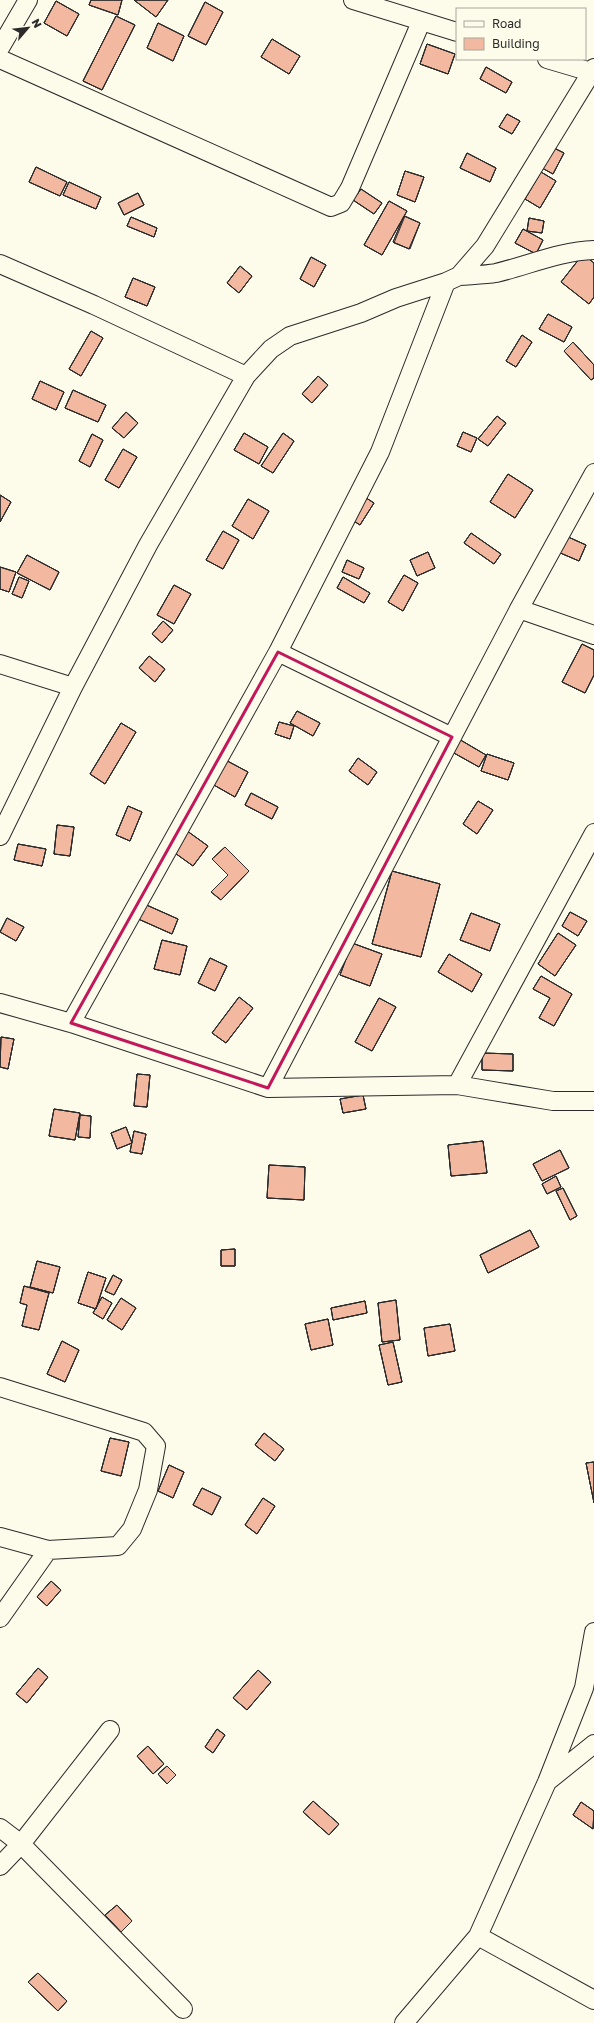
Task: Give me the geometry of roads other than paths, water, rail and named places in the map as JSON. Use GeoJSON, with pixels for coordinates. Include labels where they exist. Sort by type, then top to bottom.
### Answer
{"type":"FeatureCollection","features":[{"type":"Feature","properties":{"kind":"street"},"geometry":{"type":"LineString","coordinates":[[0,48],[28,0]]}},
{"type":"Feature","properties":{"kind":"street"},"geometry":{"type":"LineString","coordinates":[[353,0],[456,32]]}},
{"type":"Feature","properties":{"kind":"street"},"geometry":{"type":"LineString","coordinates":[[0,59],[331,207],[341,203],[350,188],[421,22]]}},
{"type":"Feature","properties":{"kind":"street"},"geometry":{"type":"LineString","coordinates":[[72,1023],[278,652],[380,452],[453,279],[485,246],[593,70],[551,60]]}},
{"type":"Feature","properties":{"kind":"street"},"geometry":{"type":"LineString","coordinates":[[0,836],[73,687],[148,545],[246,376],[271,348],[290,336],[360,313],[396,298],[453,279],[495,273],[543,259],[582,250],[594,250]]}},
{"type":"Feature","properties":{"kind":"street"},"geometry":{"type":"LineString","coordinates":[[0,264],[94,305],[246,376]]}},
{"type":"Feature","properties":{"kind":"street"},"geometry":{"type":"LineString","coordinates":[[268,1088],[519,609],[594,473]]}},
{"type":"Feature","properties":{"kind":"street"},"geometry":{"type":"LineString","coordinates":[[519,609],[594,635]]}},
{"type":"Feature","properties":{"kind":"street"},"geometry":{"type":"LineString","coordinates":[[278,652],[452,737]]}},
{"type":"Feature","properties":{"kind":"street"},"geometry":{"type":"LineString","coordinates":[[0,664],[73,687]]}},
{"type":"Feature","properties":{"kind":"street"},"geometry":{"type":"LineString","coordinates":[[457,1085],[594,833]]}},
{"type":"Feature","properties":{"kind":"street"},"geometry":{"type":"LineString","coordinates":[[0,1002],[72,1023],[268,1088],[457,1085],[552,1101],[594,1101]]}},
{"type":"Feature","properties":{"kind":"street"},"geometry":{"type":"LineString","coordinates":[[0,1387],[144,1432],[156,1446],[148,1490],[132,1529],[118,1546],[48,1550],[0,1537]]}},
{"type":"Feature","properties":{"kind":"street"},"geometry":{"type":"LineString","coordinates":[[0,1618],[48,1550]]}},
{"type":"Feature","properties":{"kind":"street"},"geometry":{"type":"LineString","coordinates":[[404,2023],[478,1936],[547,1782],[584,1688],[594,1632]]}},
{"type":"Feature","properties":{"kind":"street"},"geometry":{"type":"LineString","coordinates":[[0,1866],[21,1844],[110,1730]]}},
{"type":"Feature","properties":{"kind":"street"},"geometry":{"type":"LineString","coordinates":[[547,1782],[594,1744]]}},
{"type":"Feature","properties":{"kind":"street"},"geometry":{"type":"LineString","coordinates":[[0,1828],[21,1844],[183,2009]]}},
{"type":"Feature","properties":{"kind":"street"},"geometry":{"type":"LineString","coordinates":[[478,1936],[594,2000]]}}]}
